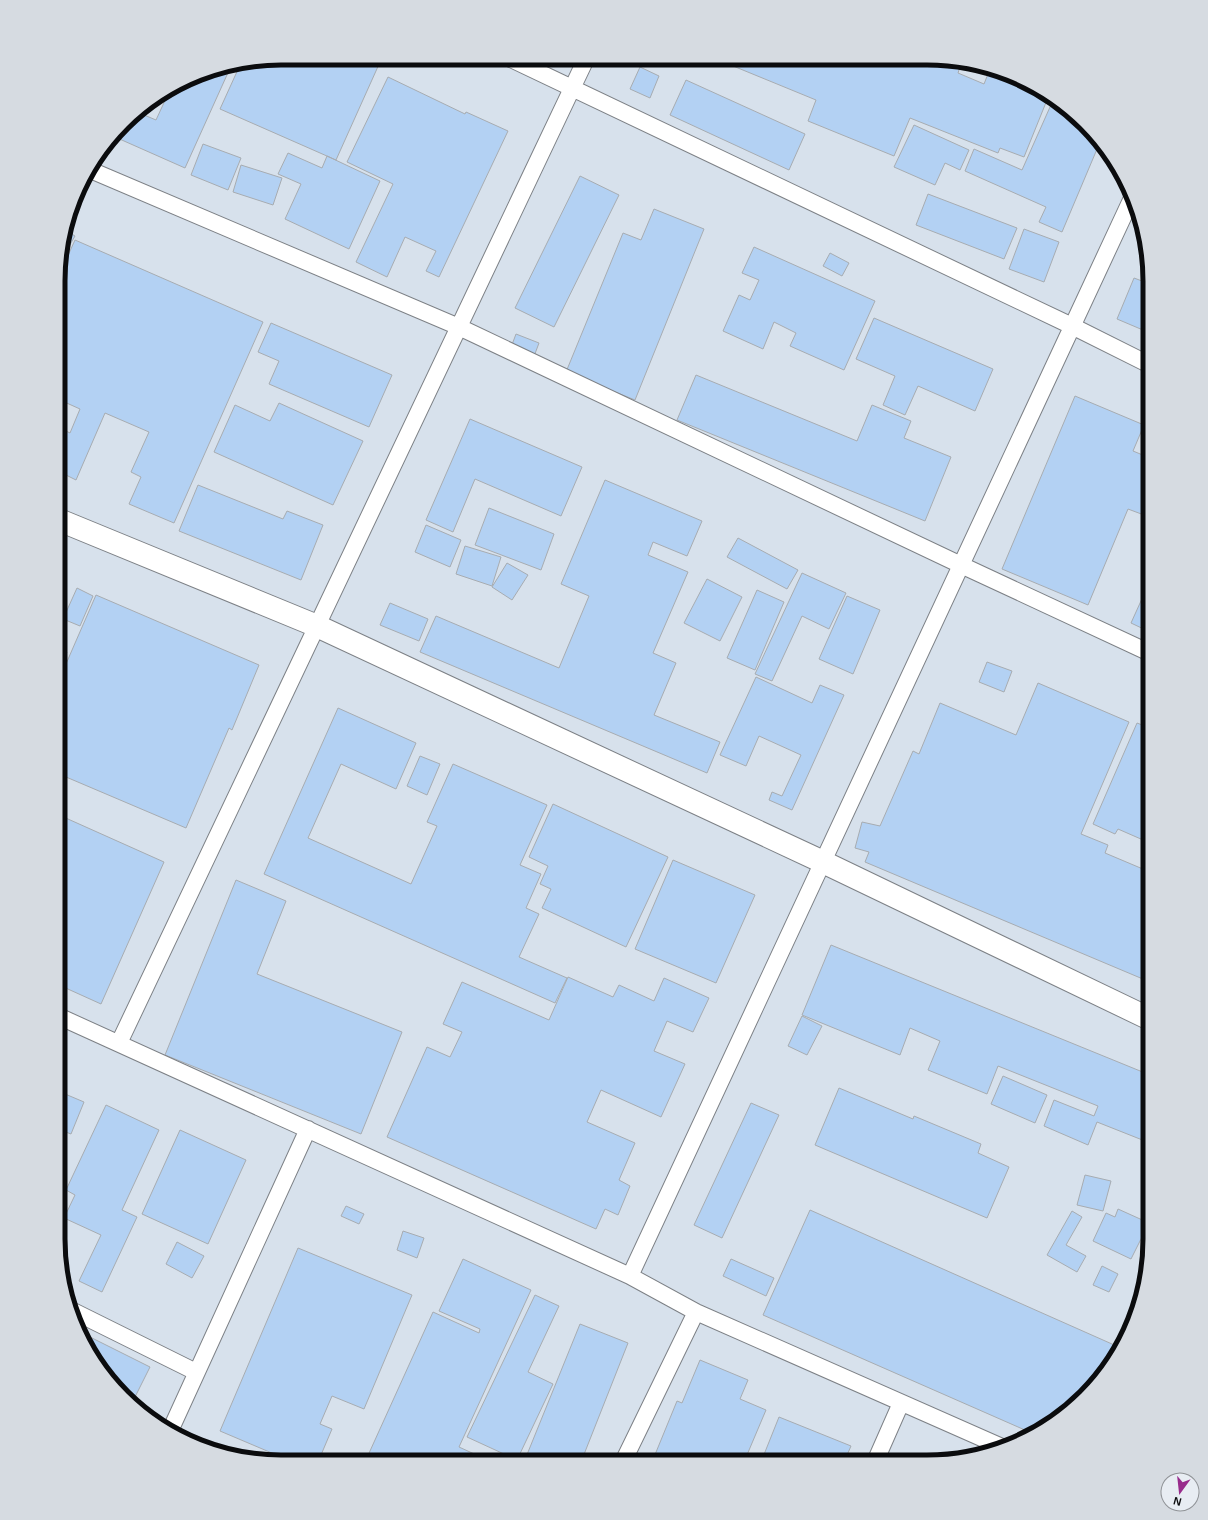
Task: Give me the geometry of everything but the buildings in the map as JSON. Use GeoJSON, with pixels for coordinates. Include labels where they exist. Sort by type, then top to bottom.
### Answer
{"type":"FeatureCollection","features":[{"type":"Feature","properties":{"kind":"street"},"geometry":{"type":"LineString","coordinates":[[65,522],[317,626],[823,862],[1143,1016]]}},
{"type":"Feature","properties":{"kind":"lane"},"geometry":{"type":"LineString","coordinates":[[524,65],[1072,326],[1143,362]]}},
{"type":"Feature","properties":{"kind":"lane"},"geometry":{"type":"LineString","coordinates":[[119,1043],[583,65]]}},
{"type":"Feature","properties":{"kind":"lane"},"geometry":{"type":"LineString","coordinates":[[95,172],[459,327],[1143,650]]}},
{"type":"Feature","properties":{"kind":"lane"},"geometry":{"type":"LineString","coordinates":[[630,1276],[1129,204]]}},
{"type":"Feature","properties":{"kind":"lane"},"geometry":{"type":"LineString","coordinates":[[65,1019],[630,1276],[696,1312],[996,1444]]}},
{"type":"Feature","properties":{"kind":"lane"},"geometry":{"type":"LineString","coordinates":[[172,1426],[308,1129]]}},
{"type":"Feature","properties":{"kind":"lane"},"geometry":{"type":"LineString","coordinates":[[626,1455],[696,1312]]}},
{"type":"Feature","properties":{"kind":"lane"},"geometry":{"type":"LineString","coordinates":[[78,1313],[196,1372]]}},
{"type":"Feature","properties":{"kind":"lane"},"geometry":{"type":"LineString","coordinates":[[878,1455],[901,1403]]}},
{"type":"Feature","properties":{"kind":"shaded area"},"geometry":{"type":"Polygon","coordinates":[[[266,65],[942,65],[969,69],[997,76],[1023,87],[1047,101],[1070,119],[1089,138],[1107,161],[1121,185],[1136,225],[1143,266],[1143,1254],[1139,1281],[1132,1309],[1121,1335],[1107,1359],[1089,1382],[1070,1401],[1047,1419],[1023,1433],[983,1448],[942,1455],[266,1455],[239,1451],[211,1444],[185,1433],[161,1419],[138,1401],[119,1382],[101,1359],[87,1335],[72,1295],[65,1254],[65,266],[72,225],[81,198],[101,161],[128,128],[161,101],[198,81],[225,72],[266,65]]]}}]}
